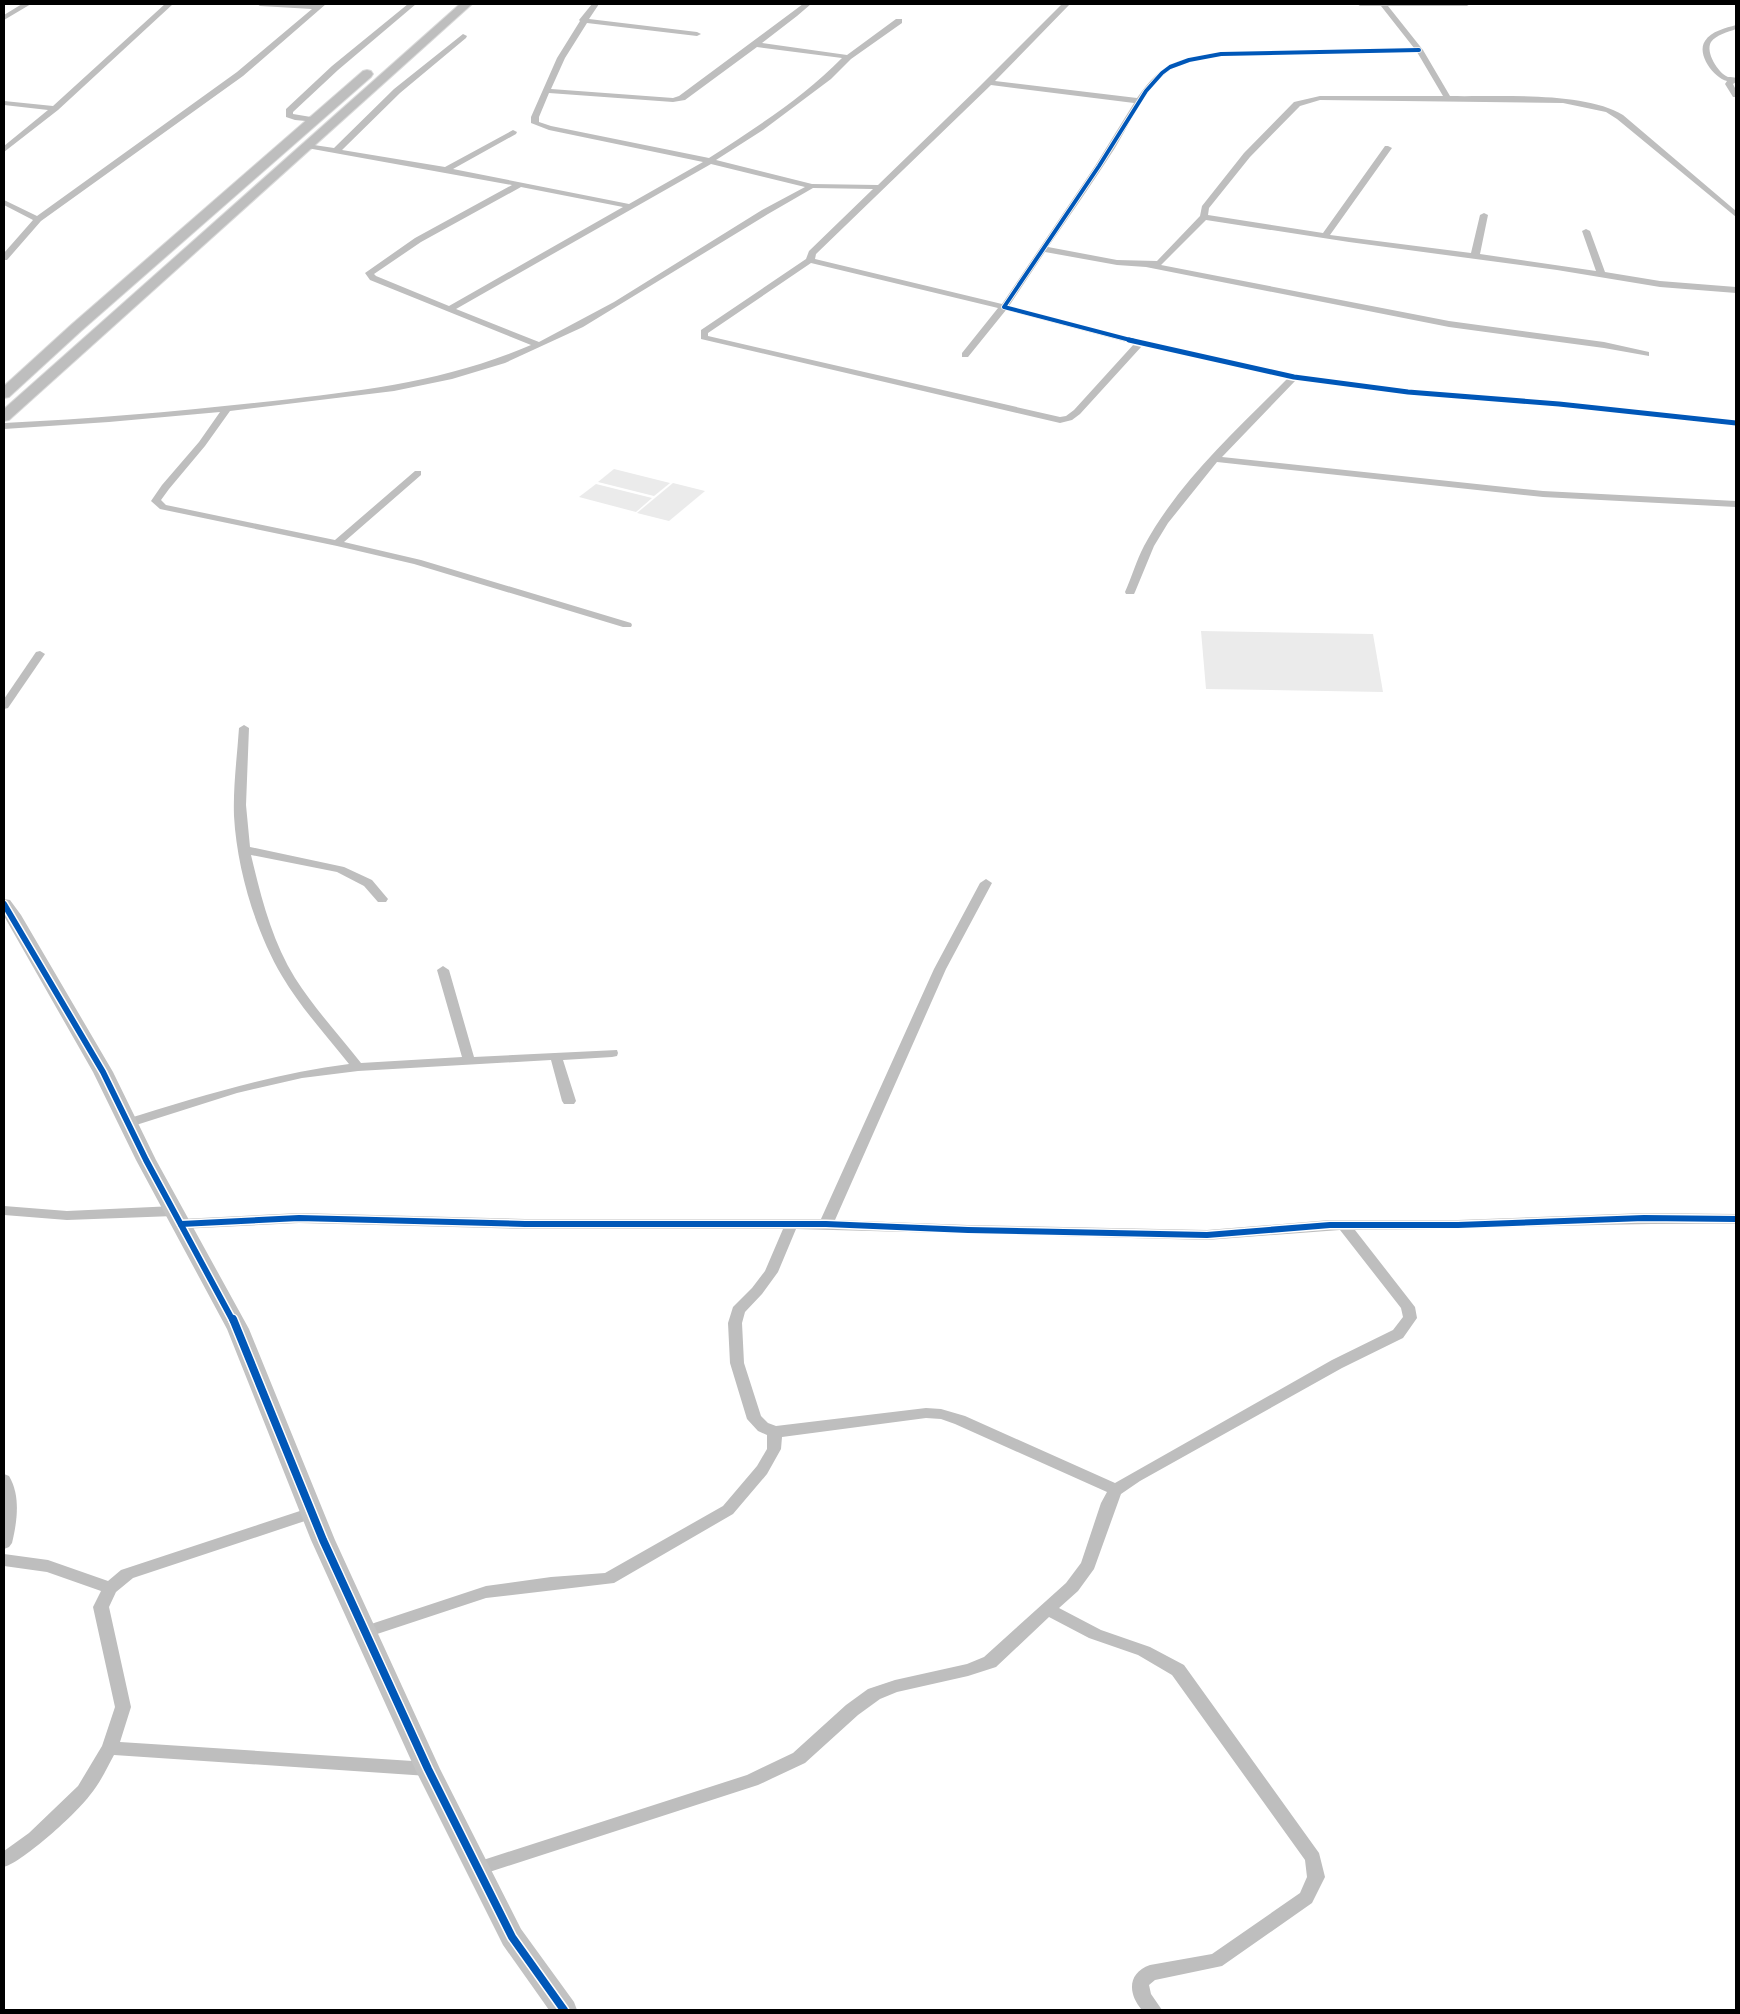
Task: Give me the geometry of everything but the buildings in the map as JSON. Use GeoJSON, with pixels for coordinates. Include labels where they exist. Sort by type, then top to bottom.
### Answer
{"type":"FeatureCollection","features":[{"type":"Feature","properties":{"kind":"main road"},"geometry":{"type":"LineString","coordinates":[[425,23],[447,4]]}},
{"type":"Feature","properties":{"kind":"main road"},"geometry":{"type":"LineString","coordinates":[[4,417],[466,4]]}},
{"type":"Feature","properties":{"kind":"main road"},"geometry":{"type":"LineString","coordinates":[[4,394],[76,328],[380,62]]}},
{"type":"Feature","properties":{"kind":"street"},"geometry":{"type":"LineString","coordinates":[[4,18],[27,4]]}},
{"type":"Feature","properties":{"kind":"street"},"geometry":{"type":"LineString","coordinates":[[4,150],[54,108],[169,4]]}},
{"type":"Feature","properties":{"kind":"street"},"geometry":{"type":"LineString","coordinates":[[260,4],[320,5]]}},
{"type":"Feature","properties":{"kind":"street"},"geometry":{"type":"LineString","coordinates":[[314,120],[295,118],[289,115],[289,111],[336,68],[412,4]]}},
{"type":"Feature","properties":{"kind":"street"},"geometry":{"type":"LineString","coordinates":[[595,4],[583,20],[561,58],[535,117],[535,123],[539,126],[710,161],[812,186],[879,187]]}},
{"type":"Feature","properties":{"kind":"street"},"geometry":{"type":"LineString","coordinates":[[546,91],[673,100],[682,98],[795,15],[807,4]]}},
{"type":"Feature","properties":{"kind":"street"},"geometry":{"type":"LineString","coordinates":[[1066,4],[812,253],[810,260],[704,332],[704,336],[710,340],[861,376],[1060,420],[1069,418],[1077,412],[1140,342]]}},
{"type":"Feature","properties":{"kind":"street"},"geometry":{"type":"LineString","coordinates":[[1360,4],[1467,4]]}},
{"type":"Feature","properties":{"kind":"street"},"geometry":{"type":"LineString","coordinates":[[1383,4],[1419,50],[1448,99]]}},
{"type":"Feature","properties":{"kind":"street"},"geometry":{"type":"LineString","coordinates":[[4,258],[38,218],[240,74],[320,5]]}},
{"type":"Feature","properties":{"kind":"street"},"geometry":{"type":"LineString","coordinates":[[583,20],[697,34]]}},
{"type":"Feature","properties":{"kind":"street"},"geometry":{"type":"LineString","coordinates":[[449,309],[710,161],[760,128],[828,77],[848,57],[899,21]]}},
{"type":"Feature","properties":{"kind":"street"},"geometry":{"type":"LineString","coordinates":[[1736,27],[1712,37],[1706,46],[1714,68],[1725,78],[1734,80],[1730,84],[1736,95]]}},
{"type":"Feature","properties":{"kind":"street"},"geometry":{"type":"LineString","coordinates":[[336,151],[397,90],[463,36]]}},
{"type":"Feature","properties":{"kind":"street"},"geometry":{"type":"LineString","coordinates":[[754,44],[848,57]]}},
{"type":"Feature","properties":{"kind":"street"},"geometry":{"type":"LineString","coordinates":[[966,355],[1004,307],[1152,83],[1169,67],[1196,58],[1222,54],[1419,50]]}},
{"type":"Feature","properties":{"kind":"street"},"geometry":{"type":"LineString","coordinates":[[988,82],[1140,101]]}},
{"type":"Feature","properties":{"kind":"street"},"geometry":{"type":"LineString","coordinates":[[1148,265],[1159,263],[1204,217],[1205,208],[1247,155],[1297,104],[1320,98],[1563,101],[1609,110],[1628,123],[1736,215]]}},
{"type":"Feature","properties":{"kind":"street"},"geometry":{"type":"LineString","coordinates":[[4,103],[54,108]]}},
{"type":"Feature","properties":{"kind":"street"},"geometry":{"type":"LineString","coordinates":[[446,170],[513,132]]}},
{"type":"Feature","properties":{"kind":"street"},"geometry":{"type":"LineString","coordinates":[[307,146],[446,170],[629,206]]}},
{"type":"Feature","properties":{"kind":"street"},"geometry":{"type":"LineString","coordinates":[[1325,236],[1388,148]]}},
{"type":"Feature","properties":{"kind":"street"},"geometry":{"type":"LineString","coordinates":[[521,184],[418,240],[369,273],[373,278],[538,346]]}},
{"type":"Feature","properties":{"kind":"street"},"geometry":{"type":"LineString","coordinates":[[4,426],[54,424],[334,396],[441,379],[474,371],[538,346],[600,314],[698,252],[812,186]]}},
{"type":"Feature","properties":{"kind":"street"},"geometry":{"type":"LineString","coordinates":[[4,202],[38,218]]}},
{"type":"Feature","properties":{"kind":"street"},"geometry":{"type":"LineString","coordinates":[[1476,256],[1484,215]]}},
{"type":"Feature","properties":{"kind":"street"},"geometry":{"type":"LineString","coordinates":[[1204,217],[1660,284],[1736,290]]}},
{"type":"Feature","properties":{"kind":"street"},"geometry":{"type":"LineString","coordinates":[[1586,231],[1602,275]]}},
{"type":"Feature","properties":{"kind":"street"},"geometry":{"type":"LineString","coordinates":[[1043,249],[1148,265],[1292,295],[1440,322],[1604,345],[1646,354]]}},
{"type":"Feature","properties":{"kind":"street"},"geometry":{"type":"LineString","coordinates":[[810,260],[1140,342],[1294,376],[1408,392],[1559,404],[1691,420],[1736,423]]}},
{"type":"Feature","properties":{"kind":"street"},"geometry":{"type":"LineString","coordinates":[[1130,592],[1148,548],[1179,500],[1294,376]]}},
{"type":"Feature","properties":{"kind":"street"},"geometry":{"type":"LineString","coordinates":[[227,408],[202,444],[165,487],[156,501],[163,507],[337,543],[417,562],[627,625]]}},
{"type":"Feature","properties":{"kind":"street"},"geometry":{"type":"LineString","coordinates":[[1215,459],[1543,494],[1736,504]]}},
{"type":"Feature","properties":{"kind":"street"},"geometry":{"type":"LineString","coordinates":[[337,543],[418,473]]}},
{"type":"Feature","properties":{"kind":"street"},"geometry":{"type":"LineString","coordinates":[[4,706],[40,654]]}},
{"type":"Feature","properties":{"kind":"street"},"geometry":{"type":"LineString","coordinates":[[244,728],[240,816],[262,918],[287,975],[321,1022],[358,1066]]}},
{"type":"Feature","properties":{"kind":"street"},"geometry":{"type":"LineString","coordinates":[[246,850],[340,869],[368,883],[382,899]]}},
{"type":"Feature","properties":{"kind":"street"},"geometry":{"type":"LineString","coordinates":[[826,1224],[940,969],[986,883]]}},
{"type":"Feature","properties":{"kind":"street"},"geometry":{"type":"LineString","coordinates":[[4,904],[103,1072],[177,1217],[238,1329],[312,1513],[428,1769],[512,1938],[564,2010]]}},
{"type":"Feature","properties":{"kind":"street"},"geometry":{"type":"LineString","coordinates":[[443,970],[469,1061]]}},
{"type":"Feature","properties":{"kind":"street"},"geometry":{"type":"LineString","coordinates":[[128,1123],[242,1088],[302,1074],[358,1066],[612,1053]]}},
{"type":"Feature","properties":{"kind":"street"},"geometry":{"type":"LineString","coordinates":[[556,1056],[569,1101]]}},
{"type":"Feature","properties":{"kind":"street"},"geometry":{"type":"LineString","coordinates":[[4,1210],[25,1214],[98,1216],[299,1218],[525,1224],[826,1224],[968,1230],[1208,1235],[1344,1225],[1458,1225],[1644,1218],[1736,1219]]}},
{"type":"Feature","properties":{"kind":"street"},"geometry":{"type":"LineString","coordinates":[[791,1225],[771,1272],[757,1291],[738,1310],[735,1323],[738,1363],[754,1419],[763,1427],[775,1432],[926,1413],[941,1414],[960,1420],[1116,1490]]}},
{"type":"Feature","properties":{"kind":"street"},"geometry":{"type":"LineString","coordinates":[[477,1870],[752,1780],[798,1758],[852,1710],[874,1694],[895,1686],[968,1670],[990,1662],[1072,1587],[1088,1565],[1109,1503],[1116,1490],[1328,1369],[1398,1334],[1410,1318],[1408,1306],[1344,1225]]}},
{"type":"Feature","properties":{"kind":"street"},"geometry":{"type":"LineString","coordinates":[[365,1632],[486,1592],[551,1583],[608,1579],[728,1510],[762,1470],[774,1449],[775,1432]]}},
{"type":"Feature","properties":{"kind":"street"},"geometry":{"type":"LineString","coordinates":[[4,1480],[9,1494],[9,1524],[4,1543]]}},
{"type":"Feature","properties":{"kind":"street"},"geometry":{"type":"LineString","coordinates":[[4,1860],[35,1838],[84,1791],[110,1748],[123,1707],[102,1614],[102,1607],[110,1588],[127,1574],[312,1513]]}},
{"type":"Feature","properties":{"kind":"street"},"geometry":{"type":"LineString","coordinates":[[4,1560],[48,1566],[110,1588]]}},
{"type":"Feature","properties":{"kind":"street"},"geometry":{"type":"LineString","coordinates":[[1047,1609],[1095,1634],[1144,1651],[1178,1670],[1313,1858],[1316,1878],[1306,1898],[1216,1961],[1150,1973],[1140,1982],[1142,1997],[1153,2010]]}},
{"type":"Feature","properties":{"kind":"street"},"geometry":{"type":"LineString","coordinates":[[110,1748],[428,1769]]}},
{"type":"Feature","properties":{"kind":"shaded area"},"geometry":{"type":"Polygon","coordinates":[[[614,469],[670,483],[654,496],[598,482],[614,469]]]}},
{"type":"Feature","properties":{"kind":"shaded area"},"geometry":{"type":"Polygon","coordinates":[[[673,483],[705,491],[669,521],[637,513],[673,483]]]}},
{"type":"Feature","properties":{"kind":"shaded area"},"geometry":{"type":"Polygon","coordinates":[[[596,484],[652,498],[636,512],[579,497],[596,484]]]}},
{"type":"Feature","properties":{"kind":"shaded area"},"geometry":{"type":"Polygon","coordinates":[[[1201,631],[1373,634],[1383,692],[1206,689],[1201,631]]]}},
{"type":"Feature","properties":{"kind":"cycle path"},"geometry":{"type":"LineString","coordinates":[[1419,50],[1221,54],[1189,60],[1170,67],[1146,91],[1099,166],[1004,307],[1140,343],[1294,377],[1408,392],[1559,404],[1736,423]]}},
{"type":"Feature","properties":{"kind":"cycle path"},"geometry":{"type":"LineString","coordinates":[[4,904],[103,1072],[146,1160],[238,1329],[323,1540],[428,1769],[512,1937],[564,2010]]}},
{"type":"Feature","properties":{"kind":"cycle path"},"geometry":{"type":"LineString","coordinates":[[181,1224],[299,1218],[525,1224],[826,1224],[968,1230],[1207,1235],[1330,1225],[1458,1225],[1644,1218],[1736,1219]]}}]}
